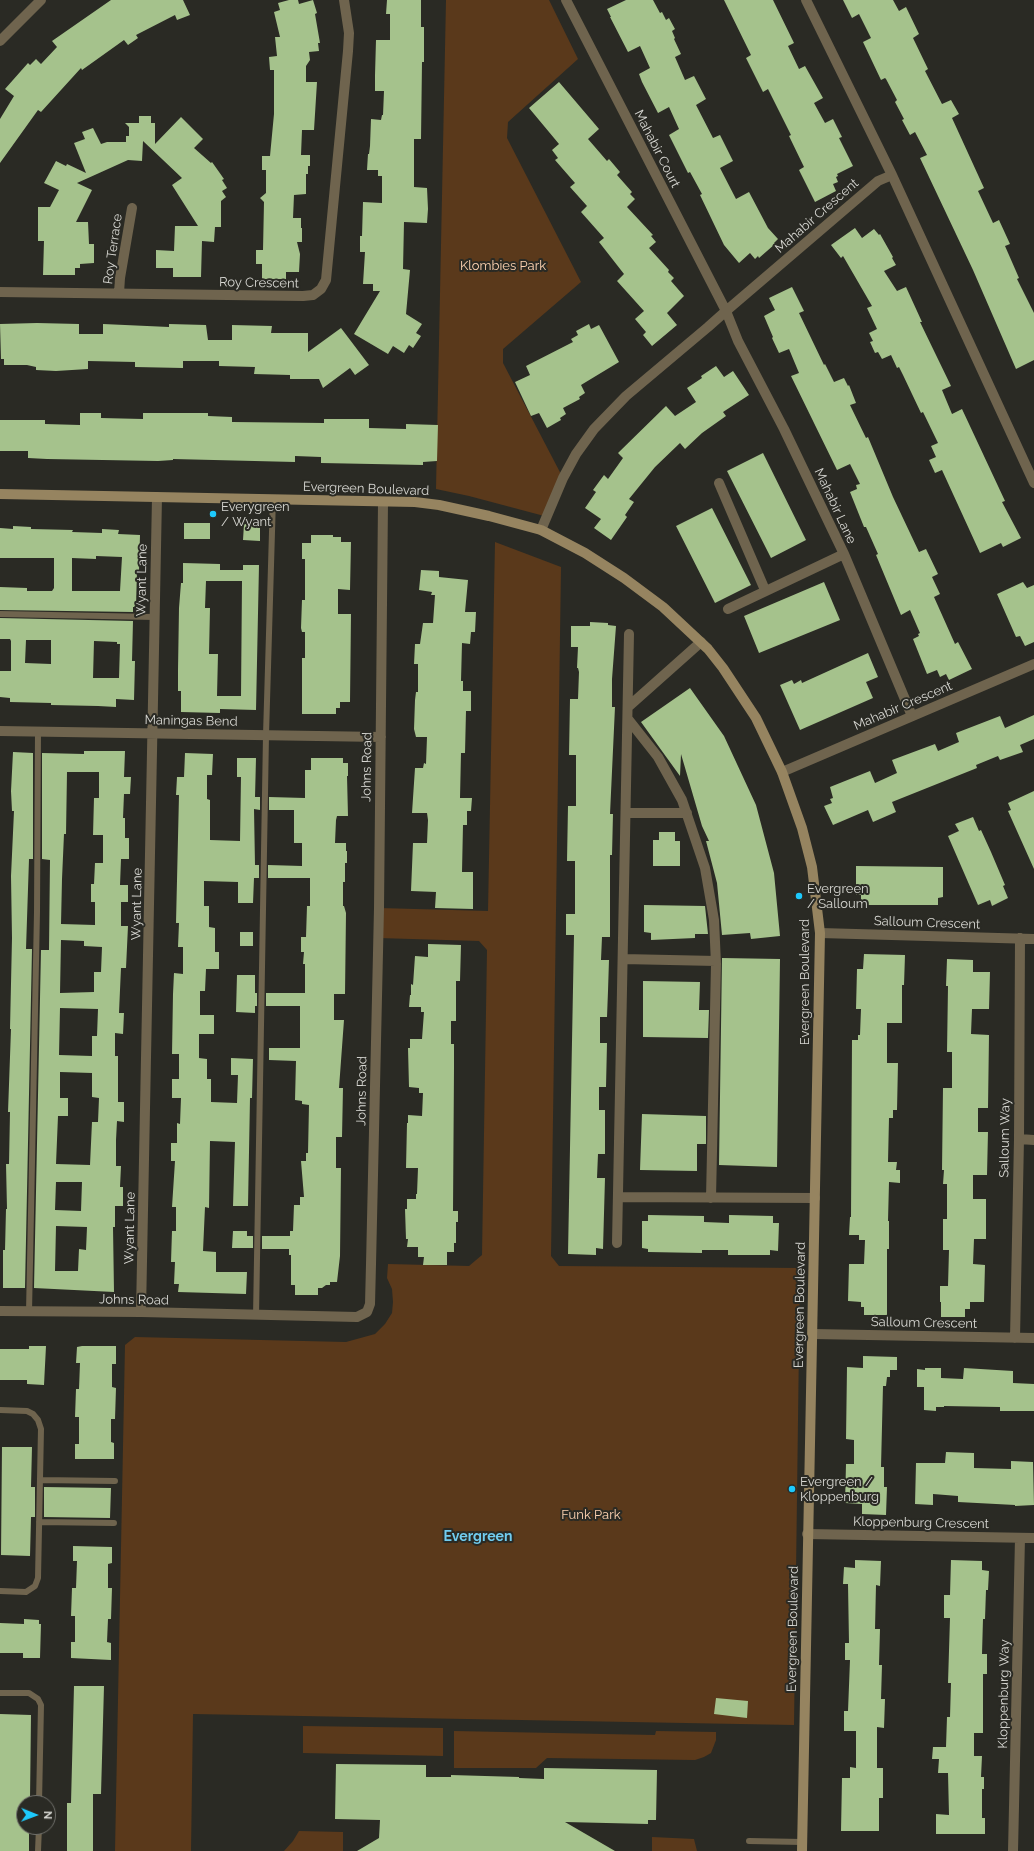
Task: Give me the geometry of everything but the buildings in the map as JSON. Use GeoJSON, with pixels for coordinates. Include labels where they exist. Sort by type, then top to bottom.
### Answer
{"type":"FeatureCollection","features":[{"type":"Feature","properties":{"kind":"street"},"geometry":{"type":"LineString","coordinates":[[0,41],[41,0]]}},
{"type":"Feature","properties":{"kind":"street","name":"Roy Crescent"},"geometry":{"type":"LineString","coordinates":[[0,292],[303,296],[312,295],[321,289],[326,280],[348,51],[349,33],[344,0]]}},
{"type":"Feature","properties":{"kind":"street","name":"Mahabir Court"},"geometry":{"type":"LineString","coordinates":[[566,0],[726,311]]}},
{"type":"Feature","properties":{"kind":"street"},"geometry":{"type":"LineString","coordinates":[[806,0],[892,175],[1034,483]]}},
{"type":"Feature","properties":{"kind":"street","name":"Mahabir Crescent"},"geometry":{"type":"LineString","coordinates":[[541,530],[566,472],[576,454],[594,429],[626,396],[708,328],[878,181],[892,175]]}},
{"type":"Feature","properties":{"kind":"street","name":"Roy Terrace"},"geometry":{"type":"LineString","coordinates":[[119,293],[120,278],[132,208]]}},
{"type":"Feature","properties":{"kind":"street","name":"Mahabir Lane"},"geometry":{"type":"LineString","coordinates":[[726,311],[738,340],[784,429],[844,554],[912,716]]}},
{"type":"Feature","properties":{"kind":"street"},"geometry":{"type":"LineString","coordinates":[[719,483],[765,590]]}},
{"type":"Feature","properties":{"kind":"street","name":"Evergreen Boulevard"},"geometry":{"type":"LineString","coordinates":[[0,494],[272,498],[416,502],[439,505],[489,516],[541,530],[585,553],[645,592],[701,642],[723,668],[756,718],[793,798],[812,868],[820,933],[802,1846]]}},
{"type":"Feature","properties":{"kind":"street","name":"Wyant Lane"},"geometry":{"type":"LineString","coordinates":[[141,1312],[157,497]]}},
{"type":"Feature","properties":{"kind":"street","name":"Johns Road"},"geometry":{"type":"LineString","coordinates":[[0,1311],[141,1312],[256,1316],[357,1317],[367,1312],[370,1304],[384,502]]}},
{"type":"Feature","properties":{"kind":"street"},"geometry":{"type":"LineString","coordinates":[[728,609],[765,590],[844,554]]}},
{"type":"Feature","properties":{"kind":"street"},"geometry":{"type":"LineString","coordinates":[[617,1243],[629,634]]}},
{"type":"Feature","properties":{"kind":"street"},"geometry":{"type":"LineString","coordinates":[[628,707],[701,642]]}},
{"type":"Feature","properties":{"kind":"street","name":"Mahabir Crescent"},"geometry":{"type":"LineString","coordinates":[[782,772],[1034,664]]}},
{"type":"Feature","properties":{"kind":"street"},"geometry":{"type":"LineString","coordinates":[[628,719],[658,757],[682,800],[705,868],[714,920],[716,961],[711,1198]]}},
{"type":"Feature","properties":{"kind":"street","name":"Maningas Bend"},"geometry":{"type":"LineString","coordinates":[[0,730],[381,737]]}},
{"type":"Feature","properties":{"kind":"street"},"geometry":{"type":"LineString","coordinates":[[626,813],[687,814]]}},
{"type":"Feature","properties":{"kind":"street","name":"Salloum Crescent"},"geometry":{"type":"LineString","coordinates":[[820,933],[1034,938]]}},
{"type":"Feature","properties":{"kind":"street","name":"Salloum Way"},"geometry":{"type":"LineString","coordinates":[[1015,1338],[1019,1139],[1020,938]]}},
{"type":"Feature","properties":{"kind":"street"},"geometry":{"type":"LineString","coordinates":[[623,959],[716,961]]}},
{"type":"Feature","properties":{"kind":"street"},"geometry":{"type":"LineString","coordinates":[[1019,1139],[1034,1140]]}},
{"type":"Feature","properties":{"kind":"street"},"geometry":{"type":"LineString","coordinates":[[618,1197],[815,1198]]}},
{"type":"Feature","properties":{"kind":"street","name":"Salloum Crescent"},"geometry":{"type":"LineString","coordinates":[[813,1334],[1034,1338]]}},
{"type":"Feature","properties":{"kind":"street","name":"Kloppenburg Crescent"},"geometry":{"type":"LineString","coordinates":[[807,1534],[1034,1538]]}},
{"type":"Feature","properties":{"kind":"street","name":"Kloppenburg Way"},"geometry":{"type":"LineString","coordinates":[[1013,1851],[1020,1538]]}},
{"type":"Feature","properties":{"kind":"lane"},"geometry":{"type":"LineString","coordinates":[[256,1316],[266,735],[272,498]]}},
{"type":"Feature","properties":{"kind":"lane"},"geometry":{"type":"LineString","coordinates":[[0,614],[154,617]]}},
{"type":"Feature","properties":{"kind":"lane"},"geometry":{"type":"LineString","coordinates":[[29,1312],[37,912],[38,731]]}},
{"type":"Feature","properties":{"kind":"lane"},"geometry":{"type":"LineString","coordinates":[[0,1410],[27,1411],[38,1420],[41,1429],[38,1578],[35,1586],[26,1592],[0,1591]]}},
{"type":"Feature","properties":{"kind":"lane"},"geometry":{"type":"LineString","coordinates":[[40,1480],[115,1481]]}},
{"type":"Feature","properties":{"kind":"lane"},"geometry":{"type":"LineString","coordinates":[[39,1522],[114,1523]]}},
{"type":"Feature","properties":{"kind":"lane"},"geometry":{"type":"LineString","coordinates":[[0,1693],[29,1693],[38,1699],[41,1705],[39,1795]]}},
{"type":"Feature","properties":{"kind":"lane"},"geometry":{"type":"LineString","coordinates":[[38,1851],[39,1835]]}},
{"type":"Feature","properties":{"kind":"lane"},"geometry":{"type":"LineString","coordinates":[[749,1841],[802,1846]]}},
{"type":"Feature","properties":{"kind":"green space","name":"Klombies Park"},"geometry":{"type":"Polygon","coordinates":[[[446,0],[549,0],[578,59],[508,122],[507,138],[581,282],[503,349],[503,363],[563,478],[548,517],[469,496],[436,489],[446,0]]]}},
{"type":"Feature","properties":{"kind":"green space","name":"Funk Park"},"geometry":{"type":"Polygon","coordinates":[[[495,542],[561,567],[551,1256],[559,1266],[800,1268],[794,1725],[193,1714],[191,1851],[115,1851],[125,1345],[135,1337],[346,1342],[375,1334],[385,1324],[392,1313],[392,1289],[387,1278],[388,1264],[469,1266],[482,1255],[487,950],[479,941],[378,938],[379,908],[488,911],[495,542]]]}},
{"type":"Feature","properties":{"kind":"green space"},"geometry":{"type":"Polygon","coordinates":[[[303,1726],[443,1728],[443,1756],[303,1753],[303,1726]]]}},
{"type":"Feature","properties":{"kind":"green space"},"geometry":{"type":"Polygon","coordinates":[[[454,1731],[655,1735],[656,1731],[716,1732],[716,1740],[711,1753],[695,1760],[547,1758],[536,1768],[454,1768],[454,1731]]]}},
{"type":"Feature","properties":{"kind":"green space"},"geometry":{"type":"Polygon","coordinates":[[[299,1831],[343,1832],[343,1851],[284,1851],[299,1831]]]}},
{"type":"Feature","properties":{"kind":"green space"},"geometry":{"type":"Polygon","coordinates":[[[652,1837],[694,1839],[697,1851],[652,1851],[652,1837]]]}},
{"type":"Feature","properties":{"kind":"place","name":"Everygreen / Wyant"},"geometry":{"type":"Point","coordinates":[213,514]}},
{"type":"Feature","properties":{"kind":"place","name":"Evergreen / Salloum"},"geometry":{"type":"Point","coordinates":[799,896]}},
{"type":"Feature","properties":{"kind":"place","name":"Evergreen / Kloppenburg"},"geometry":{"type":"Point","coordinates":[792,1489]}},
{"type":"Feature","properties":{"kind":"district","name":"Evergreen"},"geometry":{"type":"Point","coordinates":[478,1537]}}]}
